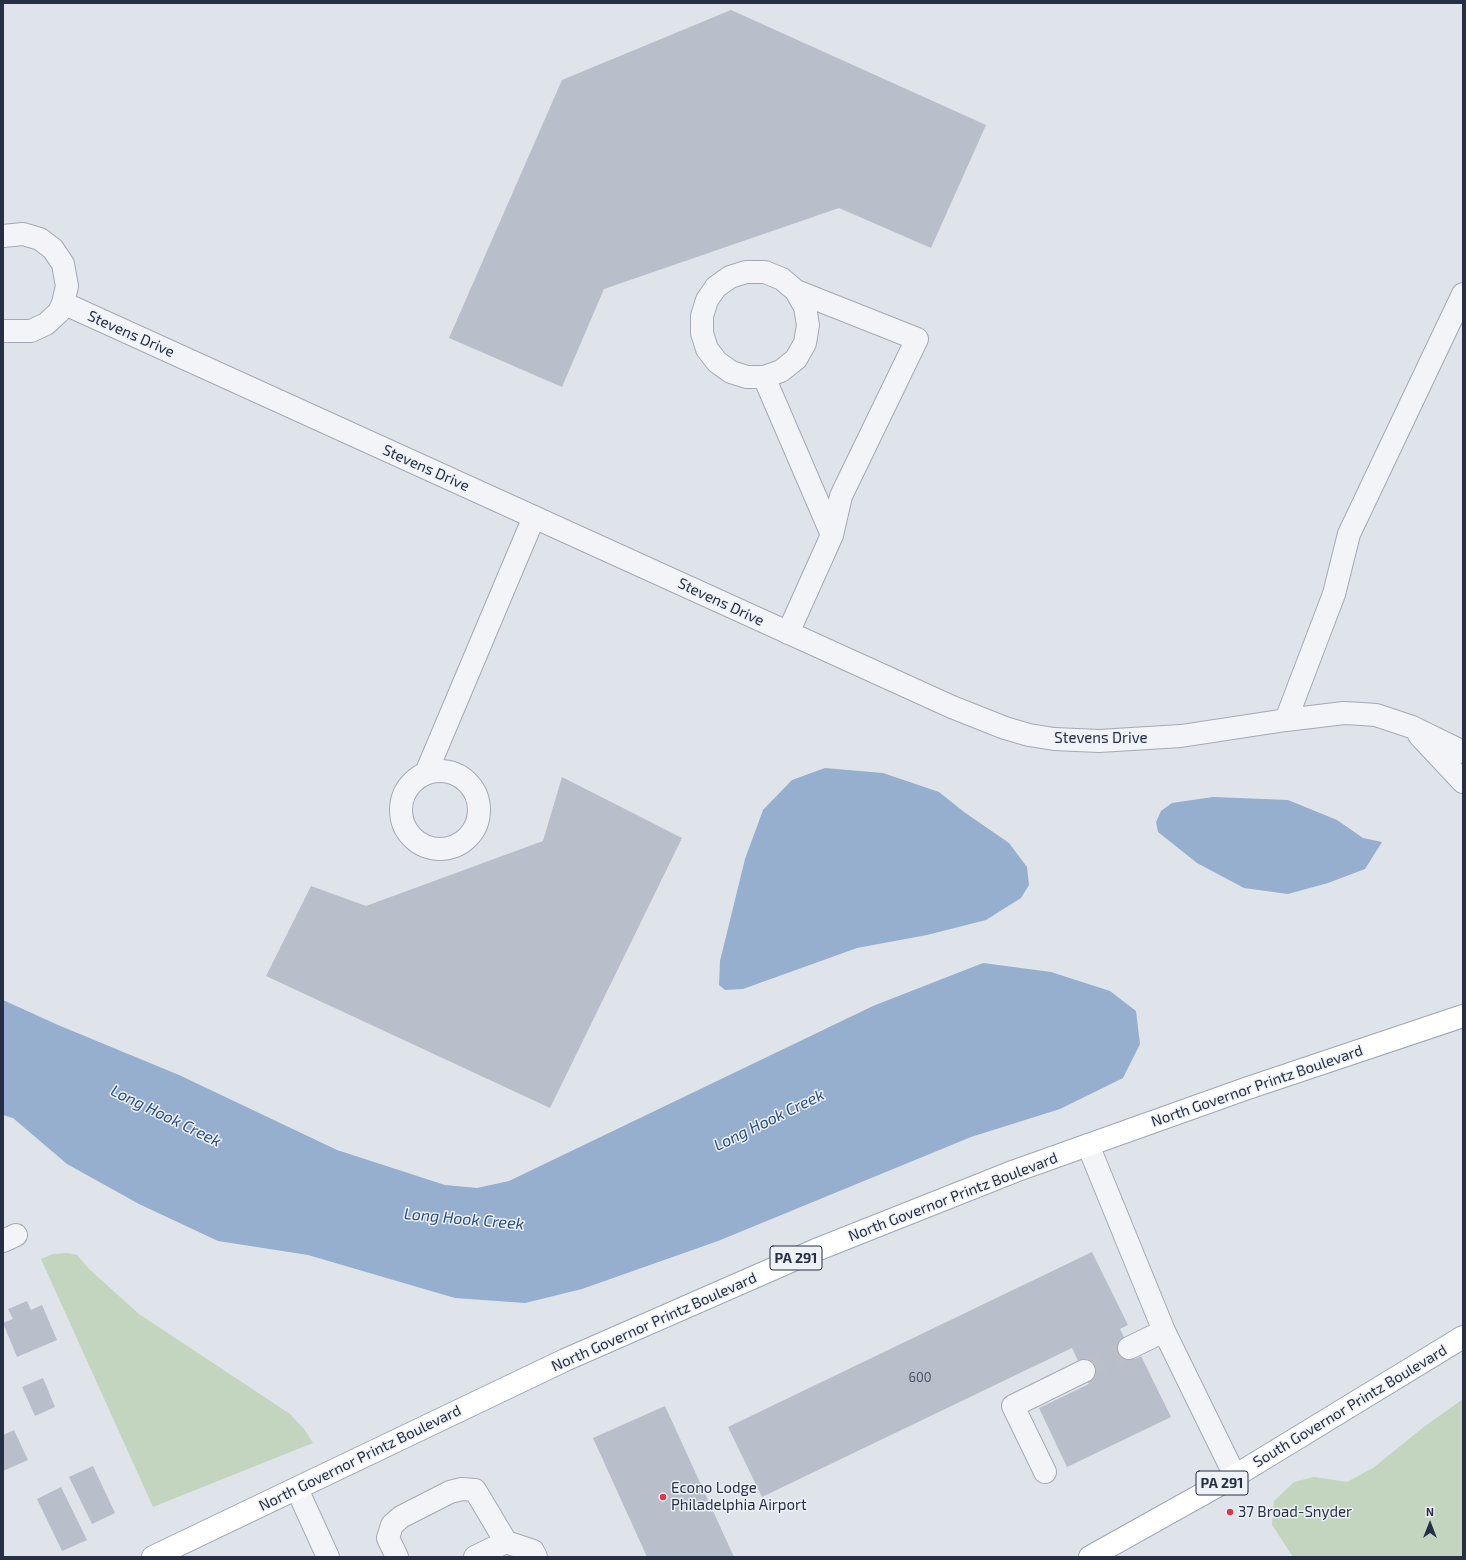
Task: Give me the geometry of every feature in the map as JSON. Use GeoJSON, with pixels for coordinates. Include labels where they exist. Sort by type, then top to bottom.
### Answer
{"type":"FeatureCollection","features":[{"type":"Feature","properties":{"kind":"main road","name":"North Governor Printz Boulevard"},"geometry":{"type":"LineString","coordinates":[[153,1557],[566,1360],[816,1250],[985,1182],[1248,1088],[1463,1016]]}},
{"type":"Feature","properties":{"kind":"main road","name":"South Governor Printz Boulevard"},"geometry":{"type":"LineString","coordinates":[[1090,1557],[1234,1476],[1455,1342],[1463,1332]]}},
{"type":"Feature","properties":{"kind":"street"},"geometry":{"type":"LineString","coordinates":[[3,236],[23,234],[40,239],[53,249],[63,264],[67,286],[59,312],[46,324],[31,331],[3,331]]}},
{"type":"Feature","properties":{"kind":"street"},"geometry":{"type":"LineString","coordinates":[[788,633],[832,535],[841,496],[917,339],[796,291],[782,279],[765,272],[746,272],[725,280],[716,287],[707,300],[702,316],[702,333],[707,349],[717,362],[731,372],[747,377],[764,377],[781,371],[796,359],[805,343],[808,325],[805,307],[796,291]]}},
{"type":"Feature","properties":{"kind":"street"},"geometry":{"type":"LineString","coordinates":[[1286,720],[1334,594],[1349,534],[1463,294]]}},
{"type":"Feature","properties":{"kind":"street","name":"Stevens Drive"},"geometry":{"type":"LineString","coordinates":[[63,303],[982,720],[1029,735],[1077,741],[1144,739],[1181,736],[1286,720],[1344,713],[1362,714],[1376,715],[1412,727],[1463,752]]}},
{"type":"Feature","properties":{"kind":"street"},"geometry":{"type":"LineString","coordinates":[[764,377],[832,535]]}},
{"type":"Feature","properties":{"kind":"street"},"geometry":{"type":"LineString","coordinates":[[426,773],[534,517]]}},
{"type":"Feature","properties":{"kind":"street","name":"Stevens Drive"},"geometry":{"type":"LineString","coordinates":[[1412,727],[1463,782]]}},
{"type":"Feature","properties":{"kind":"street"},"geometry":{"type":"LineString","coordinates":[[1088,1145],[1164,1331],[1234,1476]]}},
{"type":"Feature","properties":{"kind":"street"},"geometry":{"type":"LineString","coordinates":[[1129,1348],[1164,1331]]}},
{"type":"Feature","properties":{"kind":"street"},"geometry":{"type":"LineString","coordinates":[[1045,1472],[1013,1406],[1084,1371]]}},
{"type":"Feature","properties":{"kind":"street"},"geometry":{"type":"LineString","coordinates":[[297,1489],[328,1557]]}},
{"type":"Feature","properties":{"kind":"street"},"geometry":{"type":"LineString","coordinates":[[397,1557],[388,1538],[392,1525],[401,1517],[450,1492],[462,1489],[475,1490],[506,1542],[533,1551],[536,1557]]}},
{"type":"Feature","properties":{"kind":"street"},"geometry":{"type":"LineString","coordinates":[[475,1557],[506,1542]]}},
{"type":"Feature","properties":{"kind":"green space"},"geometry":{"type":"Polygon","coordinates":[[[67,1253],[77,1255],[89,1269],[139,1314],[290,1414],[304,1429],[313,1443],[153,1507],[41,1259],[53,1254],[67,1253]]]}},
{"type":"Feature","properties":{"kind":"green space"},"geometry":{"type":"Polygon","coordinates":[[[1463,1399],[1463,1557],[1293,1557],[1272,1525],[1274,1501],[1294,1482],[1314,1477],[1347,1482],[1373,1468],[1425,1426],[1463,1399]]]}},
{"type":"Feature","properties":{"kind":"water"},"geometry":{"type":"Polygon","coordinates":[[[825,768],[883,773],[939,792],[964,812],[1009,843],[1027,867],[1029,885],[1021,898],[986,920],[927,935],[857,948],[743,989],[725,990],[719,985],[720,961],[745,859],[763,810],[792,780],[825,768]]]}},
{"type":"Feature","properties":{"kind":"water"},"geometry":{"type":"Polygon","coordinates":[[[1213,797],[1288,800],[1337,820],[1363,838],[1382,842],[1365,869],[1328,883],[1288,894],[1244,888],[1197,863],[1158,832],[1156,822],[1161,811],[1172,803],[1213,797]]]}},
{"type":"Feature","properties":{"kind":"water","name":"Long Hook Creek"},"geometry":{"type":"Polygon","coordinates":[[[983,963],[1051,972],[1110,991],[1136,1011],[1140,1044],[1123,1078],[1060,1109],[971,1137],[718,1241],[582,1289],[525,1303],[455,1298],[308,1255],[218,1241],[139,1204],[67,1164],[13,1118],[3,1115],[3,1000],[58,1025],[179,1075],[337,1150],[445,1185],[477,1188],[509,1181],[873,1006],[983,963]]]}},
{"type":"Feature","properties":{"kind":"building"},"geometry":{"type":"Polygon","coordinates":[[[731,10],[986,125],[931,248],[839,208],[604,289],[562,387],[449,338],[562,80],[731,10]]]}},
{"type":"Feature","properties":{"kind":"building"},"geometry":{"type":"Polygon","coordinates":[[[562,777],[682,838],[550,1108],[266,976],[311,886],[366,906],[543,841],[562,777]]]}},
{"type":"Feature","properties":{"kind":"building"},"geometry":{"type":"Polygon","coordinates":[[[1092,1252],[1128,1325],[1120,1329],[1135,1359],[1141,1356],[1171,1417],[1067,1467],[1039,1408],[1089,1384],[1072,1348],[762,1497],[728,1427],[1092,1252]]]}},
{"type":"Feature","properties":{"kind":"building"},"geometry":{"type":"Polygon","coordinates":[[[27,1301],[31,1310],[42,1305],[57,1340],[17,1357],[3,1323],[13,1319],[8,1309],[27,1301]]]}},
{"type":"Feature","properties":{"kind":"building"},"geometry":{"type":"Polygon","coordinates":[[[43,1378],[55,1407],[35,1416],[22,1387],[43,1378]]]}},
{"type":"Feature","properties":{"kind":"building","name":"Econo Lodge Philadelphia Airport"},"geometry":{"type":"Polygon","coordinates":[[[665,1406],[734,1557],[647,1557],[593,1438],[665,1406]]]}},
{"type":"Feature","properties":{"kind":"building"},"geometry":{"type":"Polygon","coordinates":[[[14,1430],[28,1460],[3,1471],[3,1435],[14,1430]]]}},
{"type":"Feature","properties":{"kind":"building"},"geometry":{"type":"Polygon","coordinates":[[[93,1466],[115,1513],[92,1524],[69,1477],[93,1466]]]}},
{"type":"Feature","properties":{"kind":"building"},"geometry":{"type":"Polygon","coordinates":[[[61,1487],[87,1540],[62,1551],[37,1499],[61,1487]]]}},
{"type":"Feature","properties":{"kind":"tunnel"},"geometry":{"type":"LineString","coordinates":[[1084,1371],[1129,1348]]}},
{"type":"Feature","properties":{"kind":"place","name":"Econo Lodge Philadelphia Airport"},"geometry":{"type":"Point","coordinates":[663,1497]}},
{"type":"Feature","properties":{"kind":"place","name":"37 Broad-Snyder"},"geometry":{"type":"Point","coordinates":[1230,1512]}}]}
